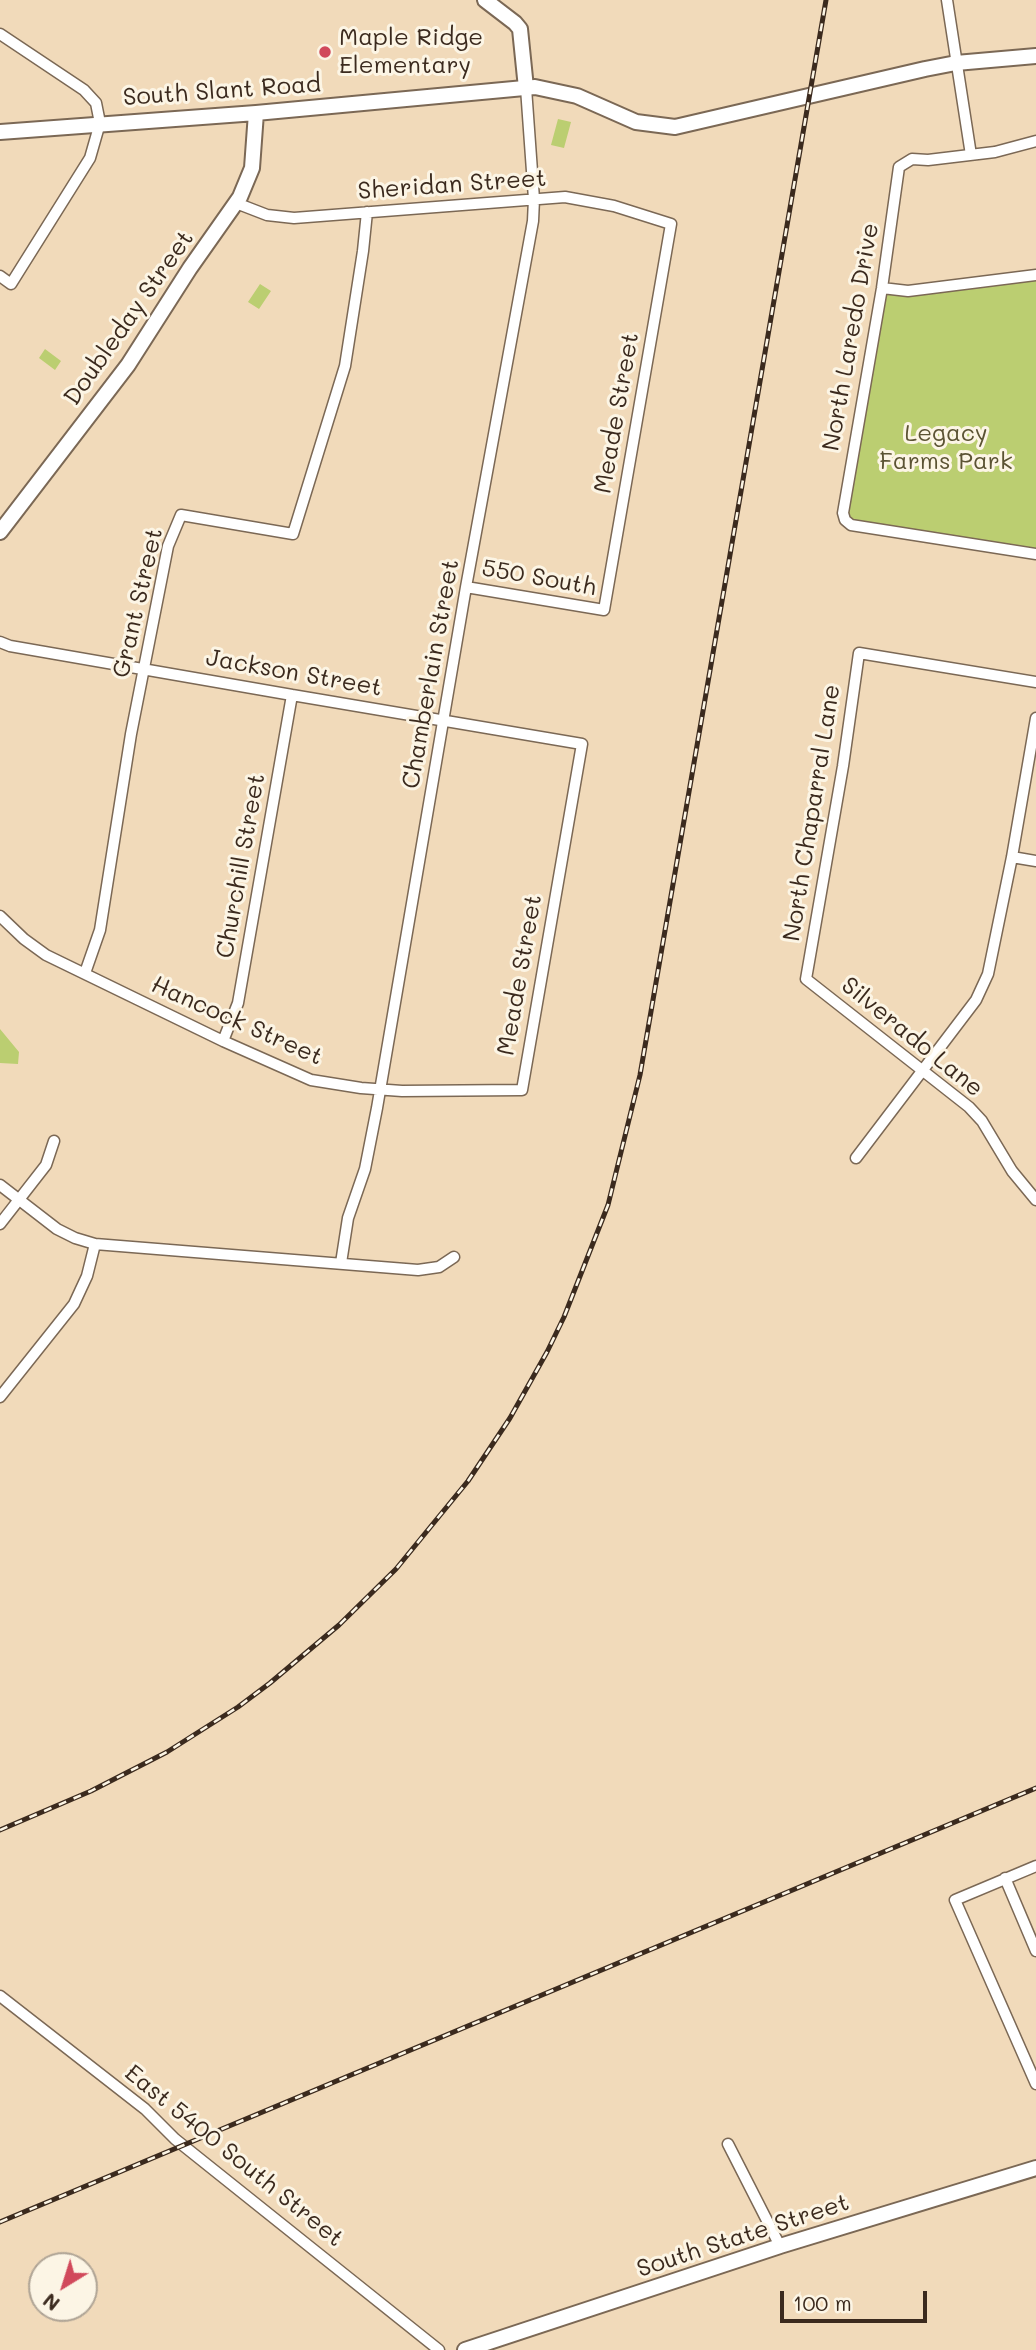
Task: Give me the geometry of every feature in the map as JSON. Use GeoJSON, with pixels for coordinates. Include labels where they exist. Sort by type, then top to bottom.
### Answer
{"type":"FeatureCollection","features":[{"type":"Feature","properties":{"kind":"street"},"geometry":{"type":"LineString","coordinates":[[485,0],[520,29],[526,88]]}},
{"type":"Feature","properties":{"kind":"street"},"geometry":{"type":"LineString","coordinates":[[947,0],[971,155],[1011,149],[1036,141]]}},
{"type":"Feature","properties":{"kind":"street"},"geometry":{"type":"LineString","coordinates":[[0,34],[85,90],[96,103],[100,123],[89,158],[11,284],[0,276]]}},
{"type":"Feature","properties":{"kind":"street","name":"South Slant Road"},"geometry":{"type":"LineString","coordinates":[[0,132],[256,113],[526,88],[566,92],[636,122],[675,127],[956,64],[1036,56]]}},
{"type":"Feature","properties":{"kind":"street","name":"Chamberlain Street"},"geometry":{"type":"LineString","coordinates":[[341,1263],[348,1218],[365,1169],[380,1090],[466,587],[533,221],[534,199],[526,88]]}},
{"type":"Feature","properties":{"kind":"street","name":"Doubleday Street"},"geometry":{"type":"LineString","coordinates":[[0,532],[128,365],[245,189],[252,168],[256,113]]}},
{"type":"Feature","properties":{"kind":"street","name":"North Laredo Drive"},"geometry":{"type":"LineString","coordinates":[[971,155],[912,159],[899,167],[843,513],[845,520],[851,525],[1036,554]]}},
{"type":"Feature","properties":{"kind":"street","name":"Sheridan Street"},"geometry":{"type":"LineString","coordinates":[[236,203],[256,212],[285,218],[565,197],[614,206],[671,224]]}},
{"type":"Feature","properties":{"kind":"street","name":"Grant Street"},"geometry":{"type":"LineString","coordinates":[[85,973],[100,930],[131,734],[168,546],[181,514],[293,534],[345,366],[367,212]]}},
{"type":"Feature","properties":{"kind":"street","name":"Meade Street"},"geometry":{"type":"LineString","coordinates":[[604,610],[671,224]]}},
{"type":"Feature","properties":{"kind":"street"},"geometry":{"type":"LineString","coordinates":[[881,288],[908,291],[1036,275]]}},
{"type":"Feature","properties":{"kind":"street","name":"550 South"},"geometry":{"type":"LineString","coordinates":[[466,587],[604,610]]}},
{"type":"Feature","properties":{"kind":"street","name":"Jackson Street"},"geometry":{"type":"LineString","coordinates":[[0,642],[33,650],[582,744]]}},
{"type":"Feature","properties":{"kind":"street","name":"North Chaparral Lane"},"geometry":{"type":"LineString","coordinates":[[806,979],[843,766],[859,653],[1036,682]]}},
{"type":"Feature","properties":{"kind":"street","name":"Churchill Street"},"geometry":{"type":"LineString","coordinates":[[223,1041],[239,1003],[292,695]]}},
{"type":"Feature","properties":{"kind":"street"},"geometry":{"type":"LineString","coordinates":[[856,1158],[976,1000],[988,974],[1036,718]]}},
{"type":"Feature","properties":{"kind":"street","name":"Meade Street"},"geometry":{"type":"LineString","coordinates":[[522,1090],[582,744]]}},
{"type":"Feature","properties":{"kind":"street"},"geometry":{"type":"LineString","coordinates":[[1012,857],[1036,861]]}},
{"type":"Feature","properties":{"kind":"street","name":"Hancock Street"},"geometry":{"type":"LineString","coordinates":[[0,916],[46,955],[310,1080],[380,1090],[522,1090]]}},
{"type":"Feature","properties":{"kind":"street","name":"Silverado Lane"},"geometry":{"type":"LineString","coordinates":[[806,979],[975,1114],[1012,1171],[1036,1200]]}},
{"type":"Feature","properties":{"kind":"street"},"geometry":{"type":"LineString","coordinates":[[0,1224],[49,1160],[54,1140]]}},
{"type":"Feature","properties":{"kind":"street"},"geometry":{"type":"LineString","coordinates":[[0,1185],[58,1229],[95,1244],[425,1270],[439,1267],[454,1257]]}},
{"type":"Feature","properties":{"kind":"street"},"geometry":{"type":"LineString","coordinates":[[0,1397],[74,1304],[88,1276],[95,1244]]}},
{"type":"Feature","properties":{"kind":"street"},"geometry":{"type":"LineString","coordinates":[[1035,2084],[955,1900],[1036,1866]]}},
{"type":"Feature","properties":{"kind":"street"},"geometry":{"type":"LineString","coordinates":[[1005,1878],[1036,1951]]}},
{"type":"Feature","properties":{"kind":"street","name":"East 5400 South Street"},"geometry":{"type":"LineString","coordinates":[[0,1996],[145,2109],[176,2139],[439,2350]]}},
{"type":"Feature","properties":{"kind":"street"},"geometry":{"type":"LineString","coordinates":[[728,2144],[780,2246]]}},
{"type":"Feature","properties":{"kind":"street","name":"South State Street"},"geometry":{"type":"LineString","coordinates":[[465,2350],[780,2246],[1036,2168]]}},
{"type":"Feature","properties":{"kind":"green space"},"geometry":{"type":"Polygon","coordinates":[[[558,119],[571,122],[564,148],[551,145],[558,119]]]}},
{"type":"Feature","properties":{"kind":"green space","name":"Legacy Farms Park"},"geometry":{"type":"Polygon","coordinates":[[[1036,275],[1036,554],[845,520],[882,288],[908,291],[1036,275]]]}},
{"type":"Feature","properties":{"kind":"green space"},"geometry":{"type":"Polygon","coordinates":[[[260,284],[271,291],[259,309],[248,302],[260,284]]]}},
{"type":"Feature","properties":{"kind":"green space"},"geometry":{"type":"Polygon","coordinates":[[[45,349],[61,361],[55,370],[39,358],[45,349]]]}},
{"type":"Feature","properties":{"kind":"green space"},"geometry":{"type":"Polygon","coordinates":[[[0,1029],[19,1052],[18,1064],[0,1063],[0,1029]]]}},
{"type":"Feature","properties":{"kind":"railway"},"geometry":{"type":"LineString","coordinates":[[0,1830],[91,1791],[167,1752],[238,1707],[339,1625],[396,1569],[468,1481],[510,1418],[564,1317],[608,1205],[640,1075],[826,0]]}},
{"type":"Feature","properties":{"kind":"railway"},"geometry":{"type":"LineString","coordinates":[[0,2222],[1036,1788]]}},
{"type":"Feature","properties":{"kind":"place","name":"Maple Ridge Elementary"},"geometry":{"type":"Point","coordinates":[325,52]}}]}
